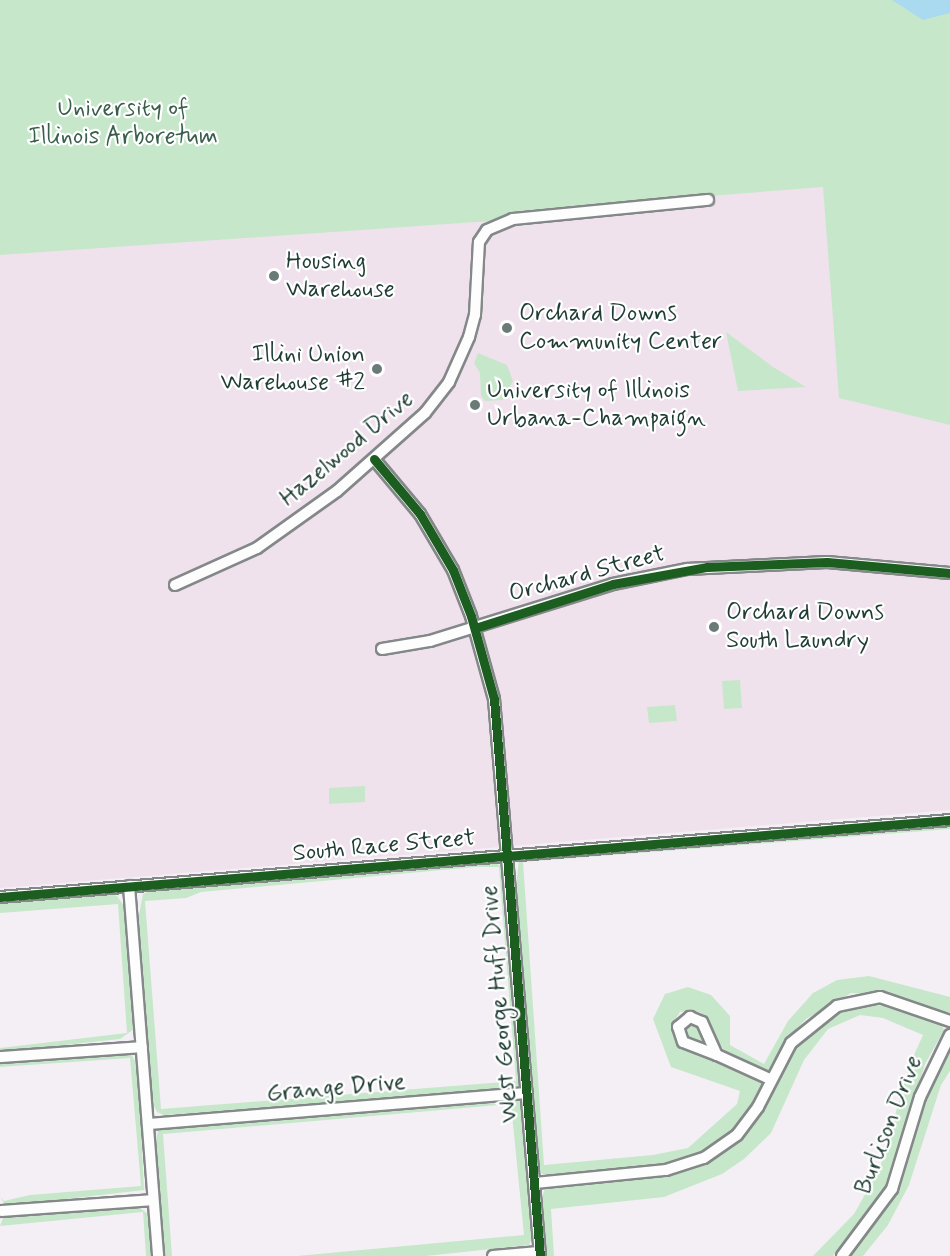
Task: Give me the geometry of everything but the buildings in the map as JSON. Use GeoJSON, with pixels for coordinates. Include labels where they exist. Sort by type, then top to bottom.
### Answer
{"type":"FeatureCollection","features":[{"type":"Feature","properties":{"kind":"street","name":"Hazelwood Drive"},"geometry":{"type":"LineString","coordinates":[[175,585],[257,548],[337,491],[425,413],[463,356],[475,315],[479,242],[500,222],[531,216],[708,200]]}},
{"type":"Feature","properties":{"kind":"street","name":"West George Huff Drive"},"geometry":{"type":"LineString","coordinates":[[374,459],[437,540],[453,570],[475,628],[498,726],[539,1254]]}},
{"type":"Feature","properties":{"kind":"street","name":"Orchard Street"},"geometry":{"type":"LineString","coordinates":[[382,649],[475,628],[613,584],[697,568],[827,562],[950,573]]}},
{"type":"Feature","properties":{"kind":"street","name":"South Race Street"},"geometry":{"type":"LineString","coordinates":[[0,897],[950,820]]}},
{"type":"Feature","properties":{"kind":"street"},"geometry":{"type":"LineString","coordinates":[[129,886],[158,1256]]}},
{"type":"Feature","properties":{"kind":"street"},"geometry":{"type":"LineString","coordinates":[[535,1183],[666,1170],[704,1158],[737,1135],[748,1123],[770,1079],[805,1029],[822,1014],[852,1000],[880,997],[950,1021]]}},
{"type":"Feature","properties":{"kind":"street","name":"Burlison Drive"},"geometry":{"type":"LineString","coordinates":[[842,1256],[892,1190],[920,1097],[950,1035]]}},
{"type":"Feature","properties":{"kind":"street"},"geometry":{"type":"LineString","coordinates":[[0,1057],[142,1047]]}},
{"type":"Feature","properties":{"kind":"street"},"geometry":{"type":"LineString","coordinates":[[717,1055],[770,1079]]}},
{"type":"Feature","properties":{"kind":"street","name":"Grange Drive"},"geometry":{"type":"LineString","coordinates":[[148,1124],[527,1093]]}},
{"type":"Feature","properties":{"kind":"street"},"geometry":{"type":"LineString","coordinates":[[0,1213],[153,1200]]}},
{"type":"Feature","properties":{"kind":"street"},"geometry":{"type":"LineString","coordinates":[[493,1256],[539,1254]]}},
{"type":"Feature","properties":{"kind":"shaded area","name":"University of Illinois Urbana-Champaign"},"geometry":{"type":"Polygon","coordinates":[[[0,0],[950,0],[950,810],[0,888],[0,0]]]}},
{"type":"Feature","properties":{"kind":"green space","name":"University of Illinois Arboretum"},"geometry":{"type":"Polygon","coordinates":[[[0,0],[950,0],[950,425],[839,398],[823,187],[517,211],[490,221],[0,255],[0,0]]]}},
{"type":"Feature","properties":{"kind":"green space"},"geometry":{"type":"Polygon","coordinates":[[[726,332],[773,367],[806,387],[738,391],[726,332]]]}},
{"type":"Feature","properties":{"kind":"green space"},"geometry":{"type":"Polygon","coordinates":[[[478,353],[507,365],[513,381],[503,400],[485,401],[481,396],[480,373],[474,363],[478,353]]]}},
{"type":"Feature","properties":{"kind":"green space"},"geometry":{"type":"Polygon","coordinates":[[[740,680],[742,708],[724,709],[722,681],[740,680]]]}},
{"type":"Feature","properties":{"kind":"green space"},"geometry":{"type":"Polygon","coordinates":[[[675,705],[677,721],[649,723],[647,707],[675,705]]]}},
{"type":"Feature","properties":{"kind":"green space"},"geometry":{"type":"Polygon","coordinates":[[[365,786],[365,802],[329,804],[329,788],[365,786]]]}},
{"type":"Feature","properties":{"kind":"green space"},"geometry":{"type":"Polygon","coordinates":[[[950,824],[950,829],[523,862],[544,1165],[653,1155],[688,1148],[737,1104],[740,1091],[671,1067],[653,1019],[665,994],[688,987],[711,995],[730,1016],[730,1045],[764,1064],[788,1021],[813,993],[837,980],[869,976],[950,997],[950,1012],[943,1012],[891,995],[851,993],[806,1019],[788,1038],[777,1063],[767,1071],[727,1055],[701,1013],[693,1010],[680,1012],[673,1023],[674,1033],[686,1048],[763,1084],[736,1131],[716,1147],[678,1162],[558,1177],[542,1174],[538,1169],[516,886],[519,860],[950,824]]]}},
{"type":"Feature","properties":{"kind":"green space"},"geometry":{"type":"Polygon","coordinates":[[[491,861],[501,866],[506,879],[519,1085],[506,1090],[284,1107],[164,1115],[157,1112],[152,1101],[138,920],[143,894],[154,889],[491,861]],[[475,867],[201,892],[186,898],[145,901],[161,1109],[516,1081],[499,867],[475,867]]]}},
{"type":"Feature","properties":{"kind":"green space"},"geometry":{"type":"Polygon","coordinates":[[[105,893],[117,896],[124,906],[134,1029],[120,1039],[0,1052],[0,1048],[127,1033],[118,904],[0,913],[0,902],[105,893]]]}},
{"type":"Feature","properties":{"kind":"green space"},"geometry":{"type":"Polygon","coordinates":[[[867,1004],[908,1009],[940,1021],[944,1030],[925,1064],[894,1169],[882,1196],[833,1256],[813,1256],[854,1214],[880,1168],[909,1066],[923,1035],[883,1018],[860,1015],[828,1029],[804,1060],[771,1133],[744,1159],[722,1174],[664,1197],[551,1209],[554,1256],[544,1256],[540,1202],[546,1186],[652,1178],[700,1165],[734,1143],[804,1034],[839,1010],[867,1004]]]}},
{"type":"Feature","properties":{"kind":"green space"},"geometry":{"type":"Polygon","coordinates":[[[695,1022],[702,1029],[709,1047],[684,1039],[683,1026],[695,1022]]]}},
{"type":"Feature","properties":{"kind":"green space"},"geometry":{"type":"Polygon","coordinates":[[[950,1042],[950,1071],[941,1085],[909,1185],[888,1225],[863,1256],[847,1256],[885,1209],[894,1189],[919,1109],[950,1042]]]}},
{"type":"Feature","properties":{"kind":"green space"},"geometry":{"type":"Polygon","coordinates":[[[131,1054],[138,1067],[144,1190],[6,1206],[0,1197],[4,1201],[30,1195],[141,1186],[130,1058],[0,1067],[0,1060],[131,1054]]]}},
{"type":"Feature","properties":{"kind":"green space"},"geometry":{"type":"Polygon","coordinates":[[[517,1099],[522,1102],[534,1232],[529,1245],[426,1256],[297,1256],[524,1235],[511,1104],[163,1134],[172,1256],[165,1256],[156,1139],[158,1131],[169,1126],[517,1099]]]}},
{"type":"Feature","properties":{"kind":"green space"},"geometry":{"type":"Polygon","coordinates":[[[139,1207],[149,1215],[152,1256],[146,1256],[143,1212],[0,1226],[3,1218],[10,1216],[139,1207]]]}},
{"type":"Feature","properties":{"kind":"water"},"geometry":{"type":"Polygon","coordinates":[[[892,0],[950,0],[950,13],[923,20],[892,0]]]}},
{"type":"Feature","properties":{"kind":"cycle path"},"geometry":{"type":"LineString","coordinates":[[374,459],[420,514],[453,570],[471,616],[494,699],[540,1256]]}},
{"type":"Feature","properties":{"kind":"cycle path"},"geometry":{"type":"LineString","coordinates":[[475,628],[613,584],[707,567],[827,562],[950,573]]}},
{"type":"Feature","properties":{"kind":"cycle path"},"geometry":{"type":"LineString","coordinates":[[0,897],[950,820]]}},
{"type":"Feature","properties":{"kind":"place","name":"Housing Warehouse"},"geometry":{"type":"Point","coordinates":[274,276]}},
{"type":"Feature","properties":{"kind":"place","name":"Orchard Downs Community Center"},"geometry":{"type":"Point","coordinates":[507,328]}},
{"type":"Feature","properties":{"kind":"place","name":"Illini Union Warehouse #2"},"geometry":{"type":"Point","coordinates":[377,369]}},
{"type":"Feature","properties":{"kind":"place","name":"University of Illinois Urbana-Champaign"},"geometry":{"type":"Point","coordinates":[475,405]}},
{"type":"Feature","properties":{"kind":"place","name":"Orchard Downs South Laundry"},"geometry":{"type":"Point","coordinates":[714,627]}}]}
